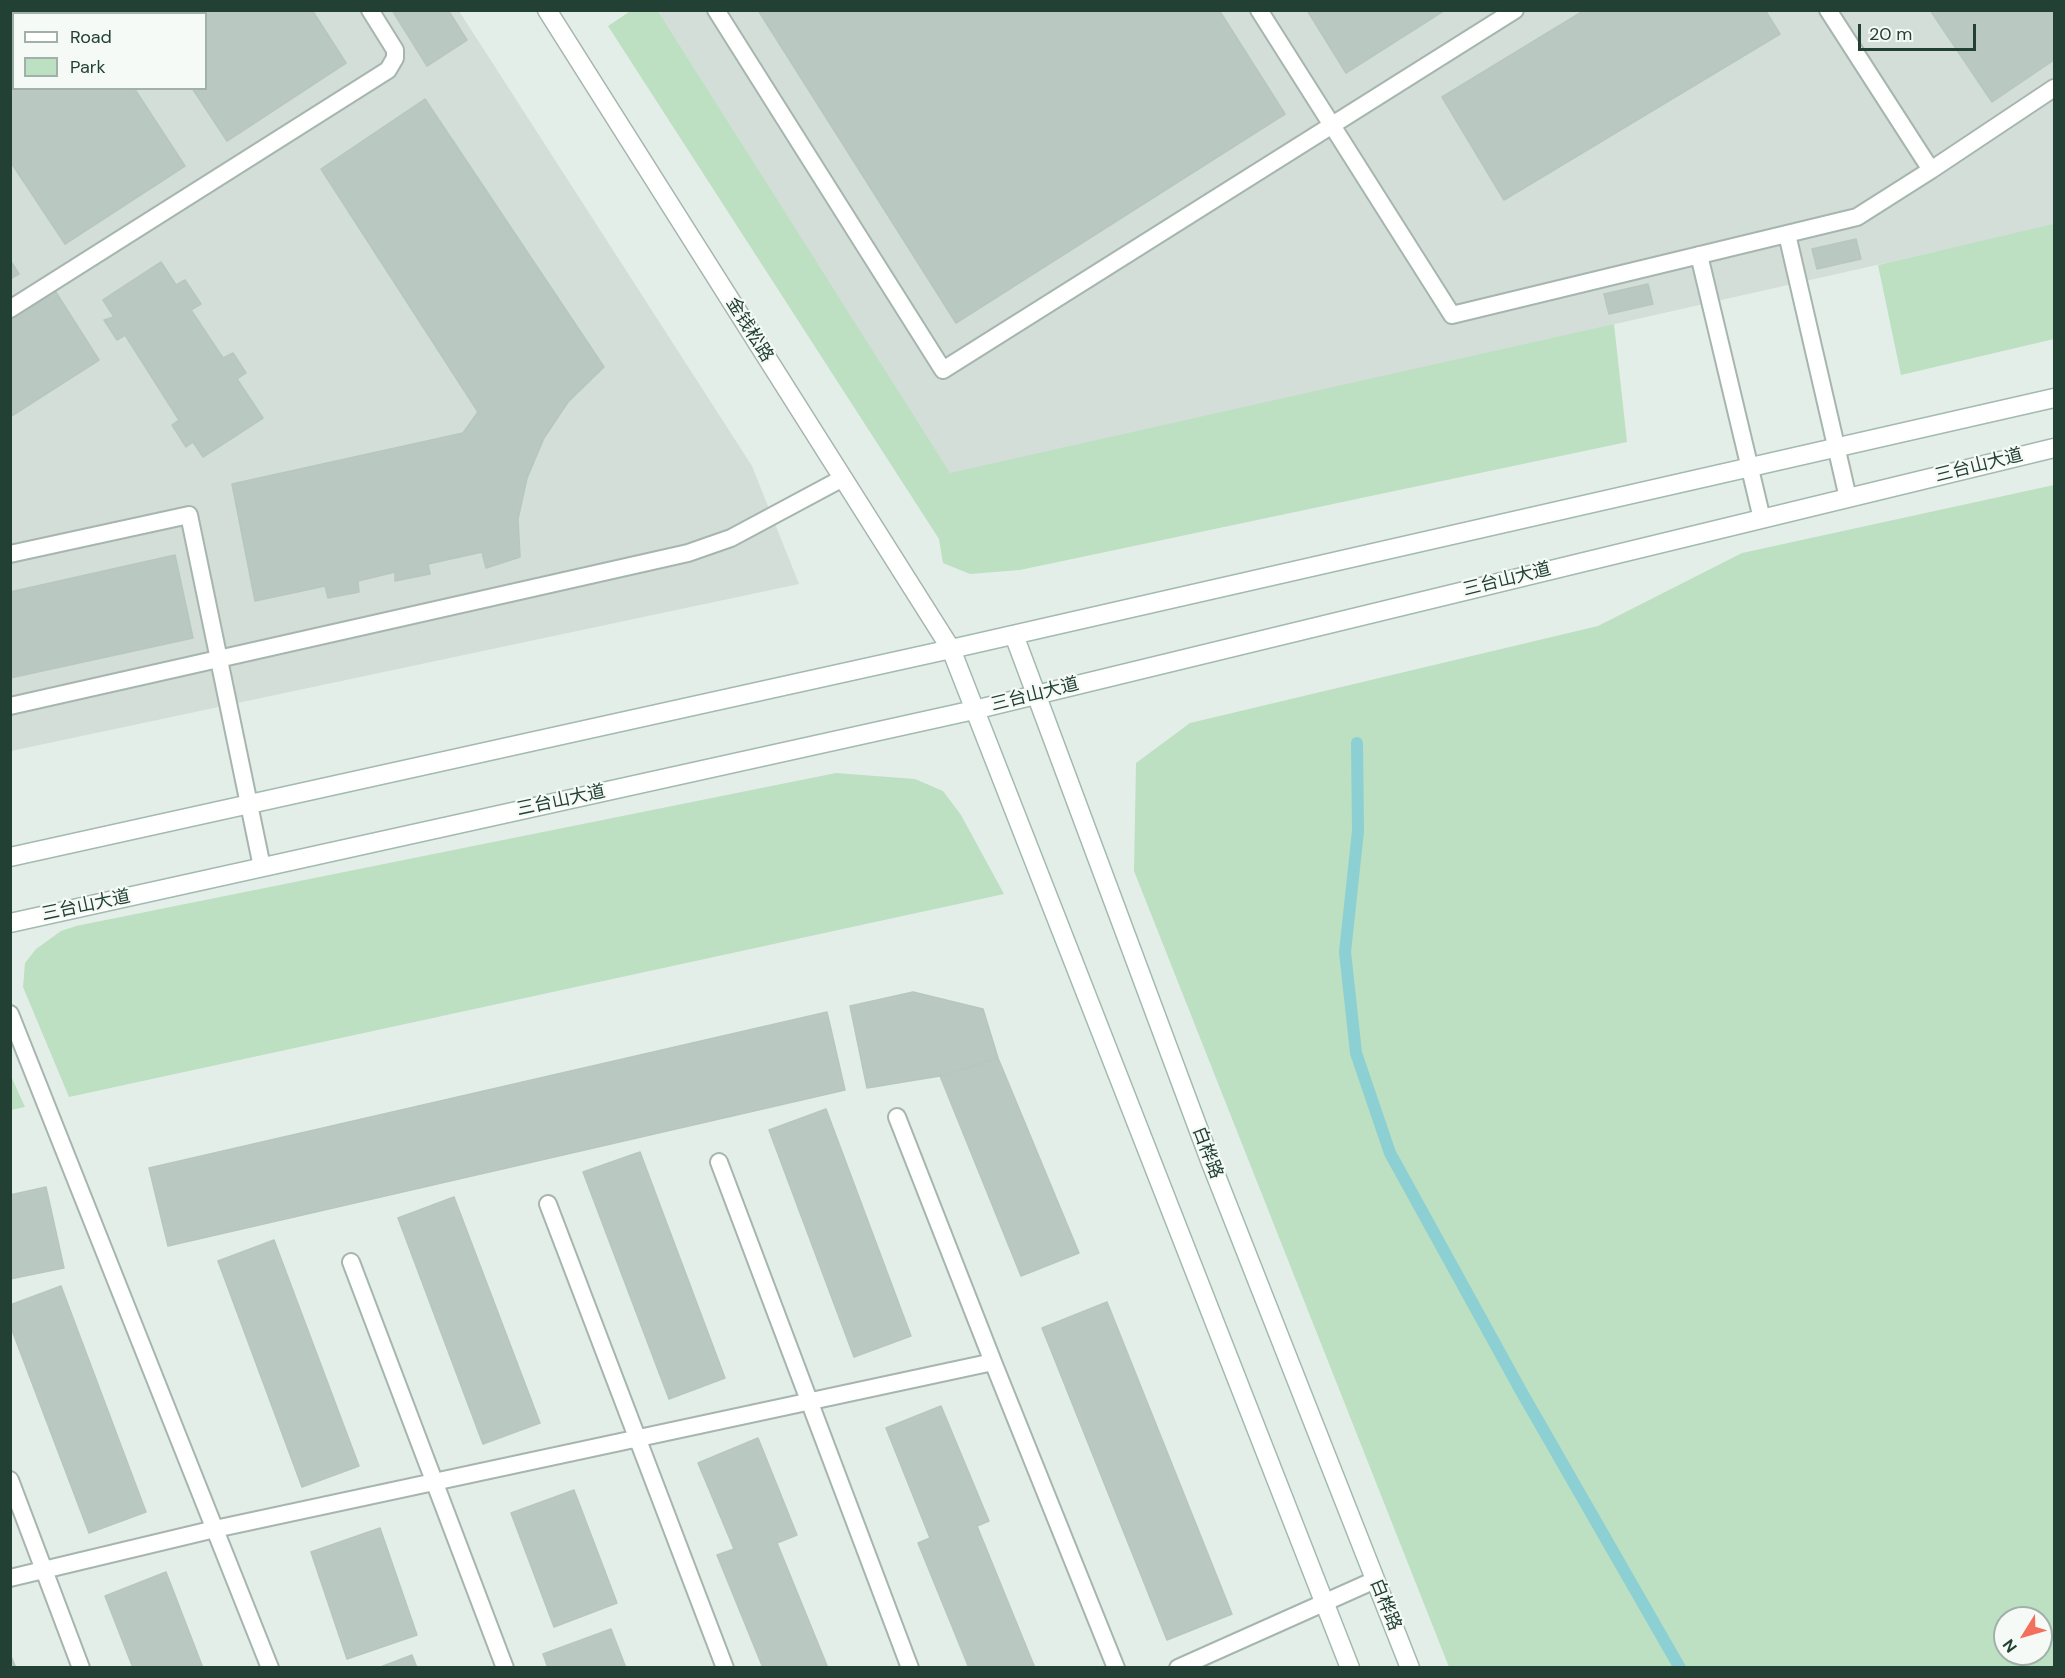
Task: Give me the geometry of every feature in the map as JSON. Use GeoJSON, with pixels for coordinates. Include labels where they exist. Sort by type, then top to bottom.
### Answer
{"type":"FeatureCollection","features":[{"type":"Feature","properties":{"kind":"main road","name":"金钱松路"},"geometry":{"type":"LineString","coordinates":[[547,10],[951,649]]}},
{"type":"Feature","properties":{"kind":"main road"},"geometry":{"type":"LineString","coordinates":[[10,857],[951,649],[2055,398]]}},
{"type":"Feature","properties":{"kind":"main road","name":"三台山大道"},"geometry":{"type":"LineString","coordinates":[[10,922],[974,710],[2055,448]]}},
{"type":"Feature","properties":{"kind":"main road","name":"白桦路"},"geometry":{"type":"LineString","coordinates":[[1014,634],[1211,1163],[1375,1580],[1404,1666]]}},
{"type":"Feature","properties":{"kind":"main road"},"geometry":{"type":"LineString","coordinates":[[951,649],[1350,1668]]}},
{"type":"Feature","properties":{"kind":"lane"},"geometry":{"type":"LineString","coordinates":[[10,309],[388,70],[395,58],[395,51],[370,10]]}},
{"type":"Feature","properties":{"kind":"lane"},"geometry":{"type":"LineString","coordinates":[[716,10],[943,370],[1515,10]]}},
{"type":"Feature","properties":{"kind":"lane"},"geometry":{"type":"LineString","coordinates":[[1259,10],[1452,315],[1857,217],[2055,88]]}},
{"type":"Feature","properties":{"kind":"lane"},"geometry":{"type":"LineString","coordinates":[[1828,10],[1931,170]]}},
{"type":"Feature","properties":{"kind":"lane"},"geometry":{"type":"LineString","coordinates":[[1787,234],[1848,498]]}},
{"type":"Feature","properties":{"kind":"lane"},"geometry":{"type":"LineString","coordinates":[[1699,255],[1762,519]]}},
{"type":"Feature","properties":{"kind":"lane"},"geometry":{"type":"LineString","coordinates":[[10,706],[688,553],[731,538],[843,478]]}},
{"type":"Feature","properties":{"kind":"lane"},"geometry":{"type":"LineString","coordinates":[[10,554],[189,515],[217,659],[262,867]]}},
{"type":"Feature","properties":{"kind":"lane"},"geometry":{"type":"LineString","coordinates":[[10,1014],[270,1668]]}},
{"type":"Feature","properties":{"kind":"lane"},"geometry":{"type":"LineString","coordinates":[[897,1117],[1116,1668]]}},
{"type":"Feature","properties":{"kind":"lane"},"geometry":{"type":"LineString","coordinates":[[719,1162],[910,1668]]}},
{"type":"Feature","properties":{"kind":"lane"},"geometry":{"type":"LineString","coordinates":[[548,1204],[725,1668]]}},
{"type":"Feature","properties":{"kind":"lane"},"geometry":{"type":"LineString","coordinates":[[351,1262],[505,1668]]}},
{"type":"Feature","properties":{"kind":"lane"},"geometry":{"type":"LineString","coordinates":[[10,1578],[215,1529],[993,1362]]}},
{"type":"Feature","properties":{"kind":"lane"},"geometry":{"type":"LineString","coordinates":[[10,1480],[81,1668]]}},
{"type":"Feature","properties":{"kind":"lane"},"geometry":{"type":"LineString","coordinates":[[1178,1668],[1375,1580]]}},
{"type":"Feature","properties":{"kind":"shaded area"},"geometry":{"type":"Polygon","coordinates":[[[10,11],[459,11],[752,466],[799,584],[11,751],[10,11]]]}},
{"type":"Feature","properties":{"kind":"shaded area"},"geometry":{"type":"Polygon","coordinates":[[[658,11],[2054,11],[2054,225],[950,474],[658,11]]]}},
{"type":"Feature","properties":{"kind":"green space"},"geometry":{"type":"Polygon","coordinates":[[[632,10],[658,11],[950,473],[1614,324],[1627,442],[1020,570],[970,574],[943,563],[939,539],[608,26],[632,10]]]}},
{"type":"Feature","properties":{"kind":"green space"},"geometry":{"type":"Polygon","coordinates":[[[2054,224],[2054,339],[1901,375],[1878,265],[2054,224]]]}},
{"type":"Feature","properties":{"kind":"green space"},"geometry":{"type":"Polygon","coordinates":[[[2054,485],[2054,1667],[1449,1667],[1134,871],[1136,763],[1190,723],[1598,626],[1742,553],[2054,485]]]}},
{"type":"Feature","properties":{"kind":"green space"},"geometry":{"type":"Polygon","coordinates":[[[836,773],[915,779],[943,791],[961,815],[1004,894],[69,1097],[23,987],[25,963],[36,949],[61,931],[76,926],[836,773]]]}},
{"type":"Feature","properties":{"kind":"green space"},"geometry":{"type":"Polygon","coordinates":[[[11,1076],[25,1107],[11,1110],[11,1076]]]}},
{"type":"Feature","properties":{"kind":"building"},"geometry":{"type":"Polygon","coordinates":[[[10,10],[83,10],[84,12],[12,12],[12,90],[135,90],[185,166],[65,244],[10,161],[10,10]]]}},
{"type":"Feature","properties":{"kind":"building"},"geometry":{"type":"Polygon","coordinates":[[[141,10],[312,10],[346,63],[227,141],[193,90],[207,90],[207,12],[142,12],[141,10]]]}},
{"type":"Feature","properties":{"kind":"building"},"geometry":{"type":"Polygon","coordinates":[[[392,10],[448,10],[467,40],[427,66],[392,10]]]}},
{"type":"Feature","properties":{"kind":"building"},"geometry":{"type":"Polygon","coordinates":[[[758,10],[1219,10],[1285,114],[956,323],[758,10]]]}},
{"type":"Feature","properties":{"kind":"building"},"geometry":{"type":"Polygon","coordinates":[[[1307,10],[1445,10],[1346,73],[1307,10]]]}},
{"type":"Feature","properties":{"kind":"building"},"geometry":{"type":"Polygon","coordinates":[[[1585,10],[1765,10],[1780,34],[1504,200],[1442,97],[1585,10]]]}},
{"type":"Feature","properties":{"kind":"building"},"geometry":{"type":"Polygon","coordinates":[[[1930,10],[2054,10],[2054,60],[1992,102],[1930,10]]]}},
{"type":"Feature","properties":{"kind":"building"},"geometry":{"type":"Polygon","coordinates":[[[425,99],[604,367],[568,402],[544,438],[527,478],[518,519],[520,557],[486,568],[482,552],[428,564],[430,574],[395,581],[395,572],[358,581],[359,592],[328,598],[325,586],[255,601],[232,484],[463,433],[478,412],[321,169],[425,99]]]}},
{"type":"Feature","properties":{"kind":"building"},"geometry":{"type":"Polygon","coordinates":[[[1856,239],[1861,259],[1817,269],[1812,249],[1856,239]]]}},
{"type":"Feature","properties":{"kind":"building"},"geometry":{"type":"Polygon","coordinates":[[[10,260],[19,274],[10,279],[10,260]]]}},
{"type":"Feature","properties":{"kind":"building"},"geometry":{"type":"Polygon","coordinates":[[[161,262],[176,285],[185,280],[201,304],[191,310],[223,358],[233,353],[246,373],[237,379],[263,418],[203,457],[193,442],[186,447],[172,425],[179,420],[125,335],[117,340],[104,320],[114,317],[103,300],[161,262]]]}},
{"type":"Feature","properties":{"kind":"building"},"geometry":{"type":"Polygon","coordinates":[[[1648,284],[1653,304],[1609,314],[1604,294],[1648,284]]]}},
{"type":"Feature","properties":{"kind":"building"},"geometry":{"type":"Polygon","coordinates":[[[52,286],[99,360],[10,417],[10,313],[52,286]]]}},
{"type":"Feature","properties":{"kind":"building"},"geometry":{"type":"Polygon","coordinates":[[[175,555],[193,638],[10,678],[10,592],[175,555]]]}},
{"type":"Feature","properties":{"kind":"building"},"geometry":{"type":"Polygon","coordinates":[[[913,992],[983,1009],[998,1058],[940,1076],[867,1088],[850,1006],[913,992]]]}},
{"type":"Feature","properties":{"kind":"building"},"geometry":{"type":"Polygon","coordinates":[[[827,1012],[845,1090],[168,1246],[149,1168],[827,1012]]]}},
{"type":"Feature","properties":{"kind":"building"},"geometry":{"type":"Polygon","coordinates":[[[998,1058],[1079,1253],[1021,1276],[940,1076],[998,1058]]]}},
{"type":"Feature","properties":{"kind":"building"},"geometry":{"type":"Polygon","coordinates":[[[826,1109],[911,1336],[854,1357],[769,1130],[826,1109]]]}},
{"type":"Feature","properties":{"kind":"building"},"geometry":{"type":"Polygon","coordinates":[[[640,1152],[725,1378],[669,1399],[583,1172],[640,1152]]]}},
{"type":"Feature","properties":{"kind":"building"},"geometry":{"type":"Polygon","coordinates":[[[46,1187],[64,1268],[10,1279],[10,1195],[46,1187]]]}},
{"type":"Feature","properties":{"kind":"building"},"geometry":{"type":"Polygon","coordinates":[[[454,1197],[540,1423],[483,1444],[398,1218],[454,1197]]]}},
{"type":"Feature","properties":{"kind":"building"},"geometry":{"type":"Polygon","coordinates":[[[274,1240],[359,1466],[302,1487],[218,1261],[274,1240]]]}},
{"type":"Feature","properties":{"kind":"building"},"geometry":{"type":"Polygon","coordinates":[[[61,1286],[146,1512],[89,1533],[10,1325],[10,1305],[61,1286]]]}},
{"type":"Feature","properties":{"kind":"building"},"geometry":{"type":"Polygon","coordinates":[[[1107,1302],[1232,1614],[1167,1640],[1042,1328],[1107,1302]]]}},
{"type":"Feature","properties":{"kind":"building"},"geometry":{"type":"Polygon","coordinates":[[[941,1406],[989,1521],[977,1526],[1035,1668],[969,1668],[918,1543],[930,1538],[886,1428],[941,1406]]]}},
{"type":"Feature","properties":{"kind":"building"},"geometry":{"type":"Polygon","coordinates":[[[758,1438],[797,1535],[777,1543],[828,1668],[763,1668],[717,1555],[734,1549],[698,1463],[758,1438]]]}},
{"type":"Feature","properties":{"kind":"building"},"geometry":{"type":"Polygon","coordinates":[[[574,1490],[617,1603],[554,1627],[511,1513],[574,1490]]]}},
{"type":"Feature","properties":{"kind":"building"},"geometry":{"type":"Polygon","coordinates":[[[380,1528],[417,1635],[347,1659],[311,1552],[380,1528]]]}},
{"type":"Feature","properties":{"kind":"building"},"geometry":{"type":"Polygon","coordinates":[[[166,1572],[203,1668],[133,1668],[105,1596],[166,1572]]]}},
{"type":"Feature","properties":{"kind":"building"},"geometry":{"type":"Polygon","coordinates":[[[611,1629],[626,1668],[548,1668],[543,1654],[611,1629]]]}},
{"type":"Feature","properties":{"kind":"building"},"geometry":{"type":"Polygon","coordinates":[[[10,1654],[16,1668],[10,1668],[10,1654]]]}},
{"type":"Feature","properties":{"kind":"building"},"geometry":{"type":"Polygon","coordinates":[[[412,1655],[417,1668],[378,1668],[412,1655]]]}},
{"type":"Feature","properties":{"kind":"waterway"},"geometry":{"type":"LineString","coordinates":[[1357,743],[1358,831],[1345,952],[1356,1053],[1390,1153],[1521,1391],[1680,1668]]}}]}
